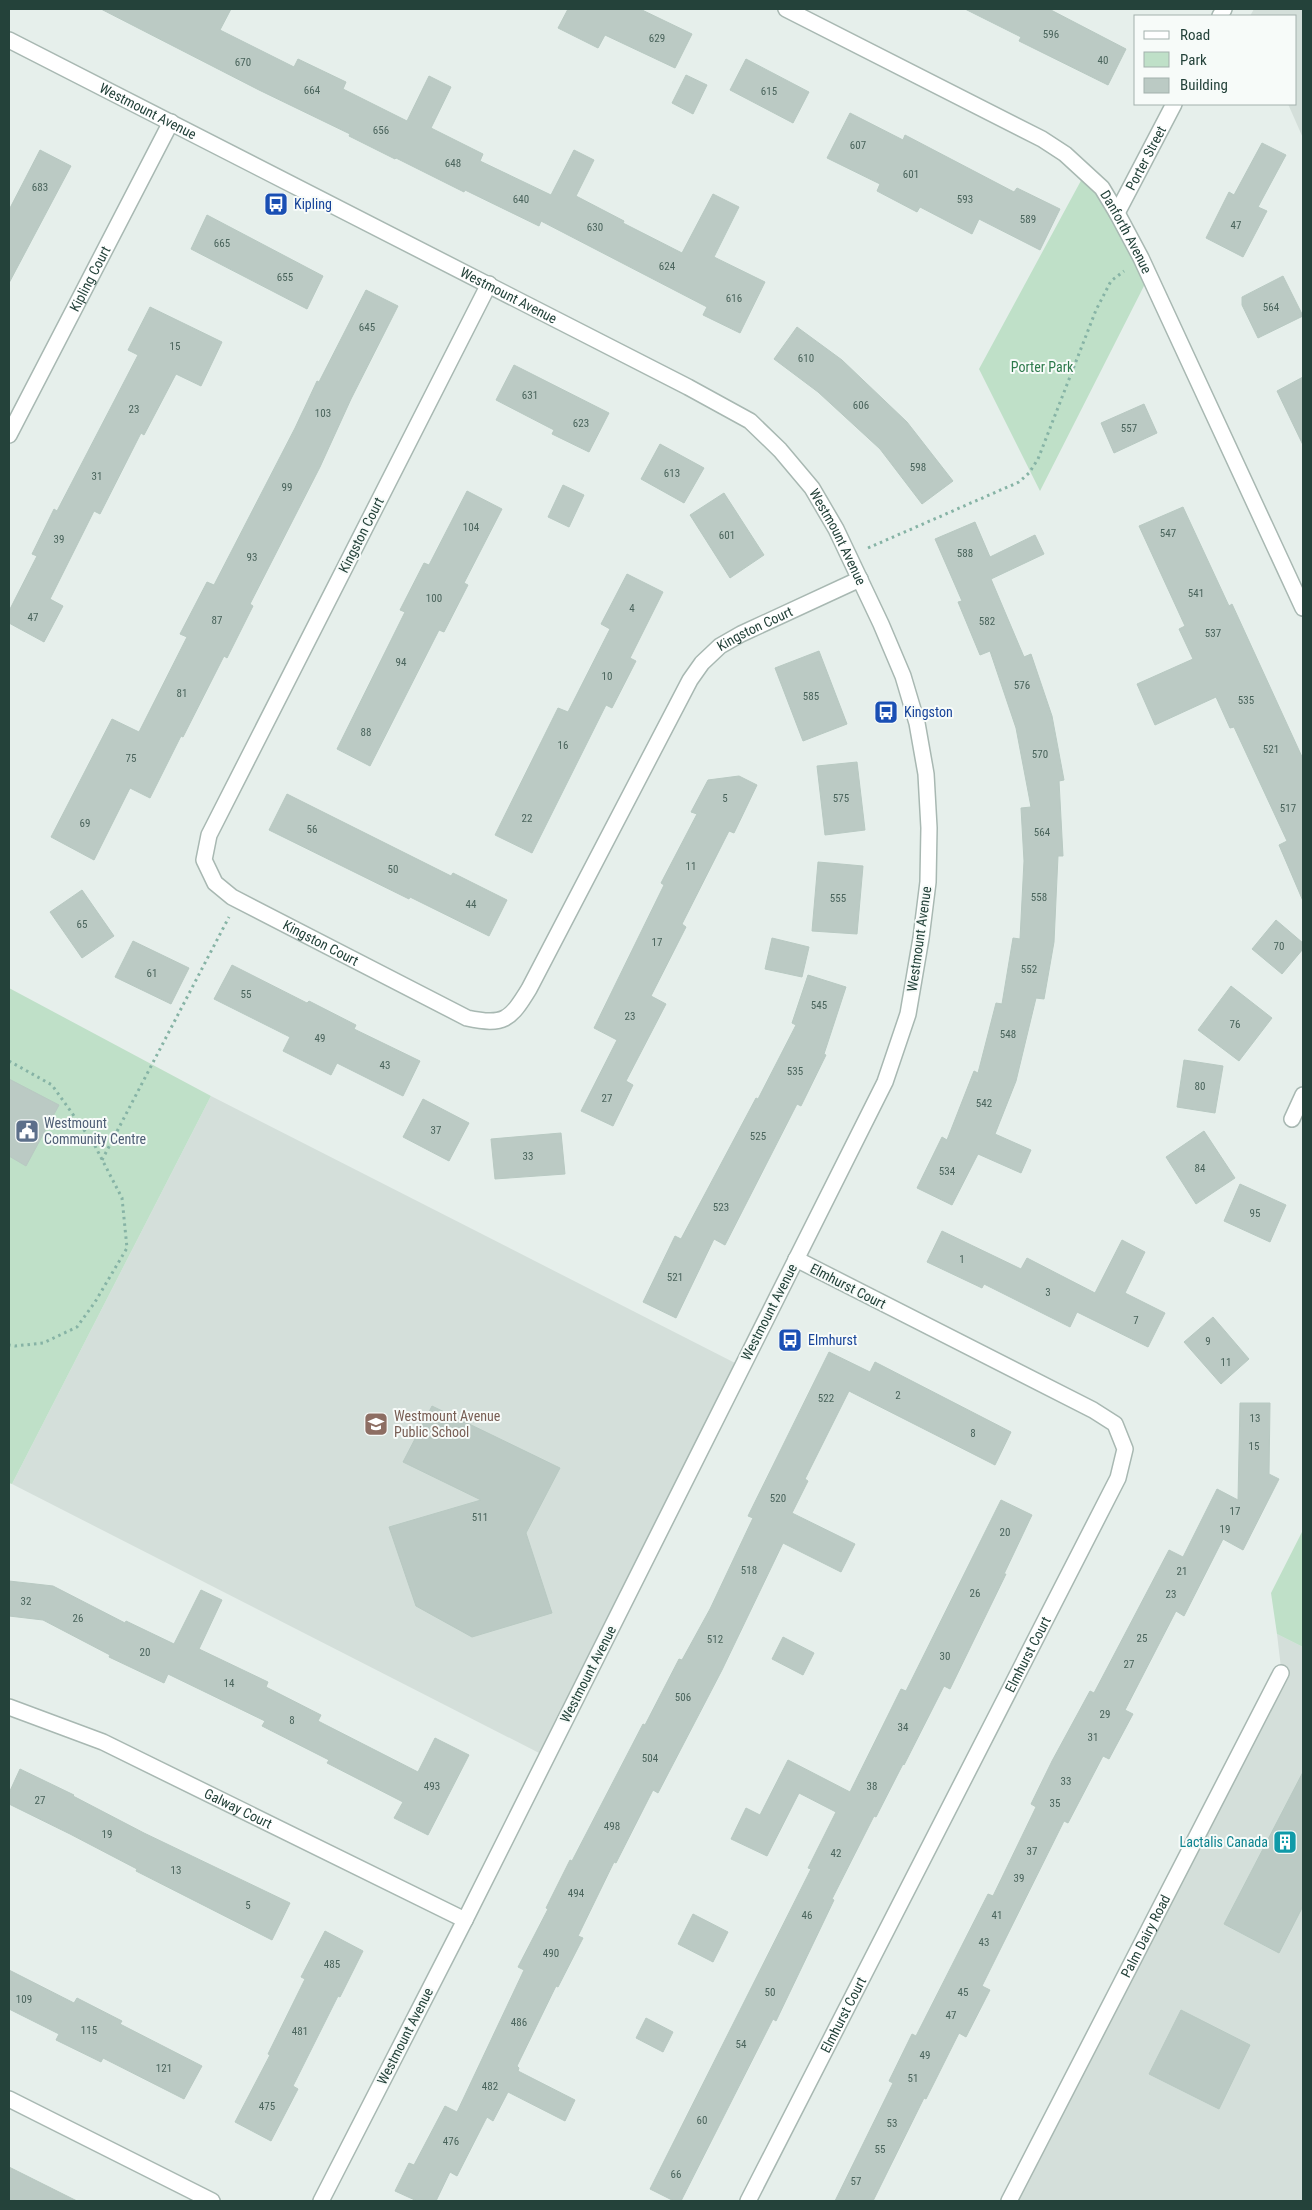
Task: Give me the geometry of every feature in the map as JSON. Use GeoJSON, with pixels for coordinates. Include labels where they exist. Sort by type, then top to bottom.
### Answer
{"type":"FeatureCollection","features":[{"type":"Feature","properties":{"kind":"street","name":"Danforth Avenue"},"geometry":{"type":"LineString","coordinates":[[786,9],[1042,139],[1081,167],[1102,188],[1141,258],[1303,608]]}},
{"type":"Feature","properties":{"kind":"street","name":"Westmount Avenue"},"geometry":{"type":"LineString","coordinates":[[9,40],[688,386],[750,421],[780,450],[812,488],[849,557],[903,676],[917,723],[926,774],[929,828],[928,882],[908,1014],[885,1082],[465,1920],[321,2201]]}},
{"type":"Feature","properties":{"kind":"street","name":"Porter Street"},"geometry":{"type":"LineString","coordinates":[[1117,213],[1173,105]]}},
{"type":"Feature","properties":{"kind":"street","name":"Kipling Court"},"geometry":{"type":"LineString","coordinates":[[9,435],[172,122]]}},
{"type":"Feature","properties":{"kind":"street","name":"Kingston Court"},"geometry":{"type":"LineString","coordinates":[[489,284],[209,835],[204,860],[215,883],[238,900],[467,1018],[489,1023],[505,1019],[516,1010],[529,989],[690,680],[702,663],[720,646],[741,634],[860,580]]}},
{"type":"Feature","properties":{"kind":"street"},"geometry":{"type":"LineString","coordinates":[[1292,1119],[1303,1095]]}},
{"type":"Feature","properties":{"kind":"street","name":"Elmhurst Court"},"geometry":{"type":"LineString","coordinates":[[748,2201],[1118,1478],[1125,1449],[1115,1424],[1093,1410],[796,1259]]}},
{"type":"Feature","properties":{"kind":"street","name":"Palm Dairy Road"},"geometry":{"type":"LineString","coordinates":[[1009,2201],[1281,1673]]}},
{"type":"Feature","properties":{"kind":"street","name":"Galway Court"},"geometry":{"type":"LineString","coordinates":[[9,1707],[103,1742],[465,1920]]}},
{"type":"Feature","properties":{"kind":"street"},"geometry":{"type":"LineString","coordinates":[[9,2099],[212,2201]]}},
{"type":"Feature","properties":{"kind":"path"},"geometry":{"type":"LineString","coordinates":[[849,557],[1019,482],[1029,473],[1038,459],[1096,310],[1111,281],[1141,258]]}},
{"type":"Feature","properties":{"kind":"path"},"geometry":{"type":"LineString","coordinates":[[102,1160],[238,900]]}},
{"type":"Feature","properties":{"kind":"path"},"geometry":{"type":"LineString","coordinates":[[9,1061],[52,1084],[94,1144],[122,1198],[127,1248],[95,1302],[77,1327],[43,1344],[9,1345]]}},
{"type":"Feature","properties":{"kind":"shaded area"},"geometry":{"type":"Polygon","coordinates":[[[1254,9],[1303,9],[1303,138],[1288,105],[1297,105],[1297,15],[1251,15],[1254,9]]]}},
{"type":"Feature","properties":{"kind":"shaded area","name":"Westmount Avenue Public School"},"geometry":{"type":"Polygon","coordinates":[[[211,1096],[739,1365],[545,1756],[12,1484],[211,1096]]]}},
{"type":"Feature","properties":{"kind":"shaded area"},"geometry":{"type":"Polygon","coordinates":[[[1277,1634],[1303,1647],[1303,2201],[1009,2201],[1281,1668],[1277,1634]]]}},
{"type":"Feature","properties":{"kind":"green space","name":"Porter Park"},"geometry":{"type":"Polygon","coordinates":[[[1084,175],[1099,190],[1147,280],[1040,491],[979,369],[1084,175]]]}},
{"type":"Feature","properties":{"kind":"green space"},"geometry":{"type":"Polygon","coordinates":[[[9,988],[211,1096],[12,1484],[9,1483],[9,988]]]}},
{"type":"Feature","properties":{"kind":"green space"},"geometry":{"type":"Polygon","coordinates":[[[1303,1530],[1303,1647],[1277,1634],[1271,1593],[1303,1530]]]}},
{"type":"Feature","properties":{"kind":"building"},"geometry":{"type":"Polygon","coordinates":[[[101,9],[231,9],[220,30],[294,67],[298,59],[346,82],[343,89],[407,121],[429,76],[451,87],[431,128],[483,154],[480,161],[551,195],[574,150],[594,160],[576,196],[624,221],[623,223],[682,253],[713,194],[739,207],[714,257],[765,282],[740,333],[703,315],[707,307],[541,221],[539,226],[395,159],[349,136],[350,134],[259,90],[101,9]]]}},
{"type":"Feature","properties":{"kind":"building"},"geometry":{"type":"Polygon","coordinates":[[[568,9],[640,9],[692,34],[675,68],[605,35],[598,48],[558,28],[568,9]]]}},
{"type":"Feature","properties":{"kind":"building"},"geometry":{"type":"Polygon","coordinates":[[[965,9],[1049,9],[1126,49],[1108,85],[1019,41],[1021,37],[965,9]]]}},
{"type":"Feature","properties":{"kind":"building"},"geometry":{"type":"Polygon","coordinates":[[[746,59],[809,92],[793,123],[730,90],[746,59]]]}},
{"type":"Feature","properties":{"kind":"building"},"geometry":{"type":"Polygon","coordinates":[[[686,75],[707,85],[693,114],[672,103],[686,75]]]}},
{"type":"Feature","properties":{"kind":"building"},"geometry":{"type":"Polygon","coordinates":[[[850,113],[903,140],[905,135],[1014,192],[1017,188],[1060,209],[1040,250],[979,219],[972,234],[920,207],[917,212],[877,191],[880,184],[827,158],[850,113]]]}},
{"type":"Feature","properties":{"kind":"building"},"geometry":{"type":"Polygon","coordinates":[[[1262,143],[1286,155],[1258,207],[1267,211],[1243,257],[1206,238],[1229,192],[1234,195],[1262,143]]]}},
{"type":"Feature","properties":{"kind":"building"},"geometry":{"type":"Polygon","coordinates":[[[40,150],[71,166],[9,283],[9,210],[40,150]]]}},
{"type":"Feature","properties":{"kind":"building"},"geometry":{"type":"Polygon","coordinates":[[[207,215],[323,276],[307,309],[191,249],[207,215]]]}},
{"type":"Feature","properties":{"kind":"building"},"geometry":{"type":"Polygon","coordinates":[[[1283,276],[1303,316],[1258,338],[1242,305],[1242,297],[1283,276]]]}},
{"type":"Feature","properties":{"kind":"building"},"geometry":{"type":"Polygon","coordinates":[[[366,290],[398,306],[351,399],[320,467],[250,604],[253,606],[227,658],[224,656],[150,798],[130,788],[94,860],[51,837],[112,719],[139,732],[187,637],[180,634],[207,582],[214,585],[295,428],[317,381],[319,382],[366,290]]]}},
{"type":"Feature","properties":{"kind":"building"},"geometry":{"type":"Polygon","coordinates":[[[150,307],[222,342],[201,386],[176,374],[144,435],[141,433],[100,514],[94,511],[50,599],[63,606],[44,642],[9,623],[9,611],[37,556],[32,554],[54,509],[57,511],[138,355],[128,350],[150,307]]]}},
{"type":"Feature","properties":{"kind":"building"},"geometry":{"type":"Polygon","coordinates":[[[797,327],[842,360],[907,422],[953,481],[922,504],[880,449],[818,392],[774,359],[797,327]]]}},
{"type":"Feature","properties":{"kind":"building"},"geometry":{"type":"Polygon","coordinates":[[[514,365],[609,413],[589,452],[552,434],[554,430],[496,400],[514,365]]]}},
{"type":"Feature","properties":{"kind":"building"},"geometry":{"type":"Polygon","coordinates":[[[1303,377],[1303,445],[1277,391],[1303,377]]]}},
{"type":"Feature","properties":{"kind":"building"},"geometry":{"type":"Polygon","coordinates":[[[1144,404],[1157,433],[1114,453],[1101,423],[1144,404]]]}},
{"type":"Feature","properties":{"kind":"building"},"geometry":{"type":"Polygon","coordinates":[[[660,444],[704,468],[684,503],[641,479],[660,444]]]}},
{"type":"Feature","properties":{"kind":"building"},"geometry":{"type":"Polygon","coordinates":[[[563,485],[584,495],[569,527],[548,517],[563,485]]]}},
{"type":"Feature","properties":{"kind":"building"},"geometry":{"type":"Polygon","coordinates":[[[467,491],[502,509],[464,583],[468,585],[444,632],[439,630],[370,766],[337,749],[405,612],[400,610],[424,563],[429,565],[467,491]]]}},
{"type":"Feature","properties":{"kind":"building"},"geometry":{"type":"Polygon","coordinates":[[[724,493],[764,555],[730,578],[690,515],[724,493]]]}},
{"type":"Feature","properties":{"kind":"building"},"geometry":{"type":"Polygon","coordinates":[[[1183,507],[1229,606],[1232,604],[1303,759],[1303,901],[1279,845],[1287,841],[1234,727],[1230,728],[1216,697],[1155,725],[1137,684],[1193,659],[1179,629],[1185,626],[1139,526],[1183,507]]]}},
{"type":"Feature","properties":{"kind":"building"},"geometry":{"type":"Polygon","coordinates":[[[975,522],[990,557],[1035,535],[1044,554],[991,579],[1024,657],[1031,654],[1052,716],[1064,780],[1059,781],[1063,856],[1058,856],[1054,942],[1044,999],[1036,998],[1016,1081],[995,1134],[1031,1150],[1021,1173],[978,1154],[952,1205],[917,1188],[942,1137],[947,1140],[974,1071],[978,1073],[996,1003],[1002,1004],[1013,938],[1020,939],[1024,861],[1021,808],[1031,807],[1016,728],[990,651],[980,655],[958,602],[962,601],[935,539],[975,522]]]}},
{"type":"Feature","properties":{"kind":"building"},"geometry":{"type":"Polygon","coordinates":[[[627,574],[663,592],[630,658],[636,661],[612,708],[606,705],[532,853],[495,835],[558,708],[568,712],[610,629],[601,624],[627,574]]]}},
{"type":"Feature","properties":{"kind":"building"},"geometry":{"type":"Polygon","coordinates":[[[819,651],[847,724],[803,741],[775,668],[819,651]]]}},
{"type":"Feature","properties":{"kind":"building"},"geometry":{"type":"Polygon","coordinates":[[[857,762],[865,830],[825,835],[817,766],[857,762]]]}},
{"type":"Feature","properties":{"kind":"building"},"geometry":{"type":"Polygon","coordinates":[[[739,776],[757,785],[734,833],[729,831],[682,924],[686,927],[651,996],[666,1004],[626,1081],[633,1085],[613,1126],[581,1111],[617,1040],[594,1028],[664,885],[661,883],[697,814],[691,812],[708,780],[739,776]]]}},
{"type":"Feature","properties":{"kind":"building"},"geometry":{"type":"Polygon","coordinates":[[[287,794],[451,876],[453,873],[507,900],[489,936],[269,830],[287,794]]]}},
{"type":"Feature","properties":{"kind":"building"},"geometry":{"type":"Polygon","coordinates":[[[818,862],[863,866],[857,934],[812,931],[818,862]]]}},
{"type":"Feature","properties":{"kind":"building"},"geometry":{"type":"Polygon","coordinates":[[[82,890],[114,936],[82,958],[50,912],[82,890]]]}},
{"type":"Feature","properties":{"kind":"building"},"geometry":{"type":"Polygon","coordinates":[[[1276,920],[1303,943],[1303,949],[1282,974],[1252,949],[1276,920]]]}},
{"type":"Feature","properties":{"kind":"building"},"geometry":{"type":"Polygon","coordinates":[[[772,938],[809,947],[802,977],[765,969],[772,938]]]}},
{"type":"Feature","properties":{"kind":"building"},"geometry":{"type":"Polygon","coordinates":[[[133,941],[189,968],[171,1004],[115,977],[133,941]]]}},
{"type":"Feature","properties":{"kind":"building"},"geometry":{"type":"Polygon","coordinates":[[[232,965],[307,1003],[309,1001],[356,1025],[354,1029],[420,1061],[403,1096],[337,1063],[331,1075],[283,1051],[290,1037],[214,999],[232,965]]]}},
{"type":"Feature","properties":{"kind":"building"},"geometry":{"type":"Polygon","coordinates":[[[808,975],[846,987],[824,1054],[826,1055],[801,1106],[797,1104],[725,1245],[714,1239],[676,1318],[643,1302],[675,1236],[681,1239],[756,1098],[758,1099],[796,1025],[792,1023],[808,975]]]}},
{"type":"Feature","properties":{"kind":"building"},"geometry":{"type":"Polygon","coordinates":[[[1231,986],[1272,1018],[1239,1061],[1198,1030],[1231,986]]]}},
{"type":"Feature","properties":{"kind":"building"},"geometry":{"type":"Polygon","coordinates":[[[1184,1060],[1223,1066],[1215,1113],[1177,1107],[1184,1060]]]}},
{"type":"Feature","properties":{"kind":"building","name":"Westmount Community Centre"},"geometry":{"type":"Polygon","coordinates":[[[9,1079],[59,1105],[26,1166],[9,1156],[9,1079]]]}},
{"type":"Feature","properties":{"kind":"building"},"geometry":{"type":"Polygon","coordinates":[[[423,1099],[469,1123],[449,1161],[403,1137],[423,1099]]]}},
{"type":"Feature","properties":{"kind":"building"},"geometry":{"type":"Polygon","coordinates":[[[1204,1131],[1235,1178],[1196,1204],[1166,1157],[1204,1131]]]}},
{"type":"Feature","properties":{"kind":"building"},"geometry":{"type":"Polygon","coordinates":[[[561,1133],[565,1174],[495,1179],[491,1139],[561,1133]]]}},
{"type":"Feature","properties":{"kind":"building"},"geometry":{"type":"Polygon","coordinates":[[[1240,1184],[1286,1205],[1270,1242],[1224,1221],[1240,1184]]]}},
{"type":"Feature","properties":{"kind":"building"},"geometry":{"type":"Polygon","coordinates":[[[942,1231],[1021,1269],[1027,1258],[1095,1293],[1122,1240],[1145,1252],[1125,1293],[1165,1313],[1148,1347],[1077,1312],[1070,1327],[984,1284],[982,1288],[927,1262],[942,1231]]]}},
{"type":"Feature","properties":{"kind":"building"},"geometry":{"type":"Polygon","coordinates":[[[1213,1317],[1249,1359],[1221,1384],[1184,1342],[1213,1317]]]}},
{"type":"Feature","properties":{"kind":"building"},"geometry":{"type":"Polygon","coordinates":[[[829,1352],[870,1372],[875,1362],[1011,1432],[995,1465],[849,1391],[805,1479],[808,1481],[792,1513],[855,1544],[841,1572],[783,1543],[722,1670],[658,1793],[653,1790],[616,1863],[614,1862],[578,1936],[583,1938],[558,1987],[556,1986],[517,2066],[519,2068],[518,2071],[575,2100],[565,2121],[508,2092],[493,2121],[487,2117],[457,2176],[450,2172],[436,2201],[417,2201],[395,2191],[409,2163],[414,2165],[445,2106],[457,2112],[524,1970],[518,1967],[548,1909],[546,1908],[643,1724],[645,1725],[679,1659],[682,1660],[710,1609],[753,1518],[748,1516],[829,1352]]]}},
{"type":"Feature","properties":{"kind":"building"},"geometry":{"type":"Polygon","coordinates":[[[1240,1403],[1270,1403],[1269,1474],[1279,1479],[1243,1550],[1223,1539],[1184,1616],[1176,1611],[1125,1710],[1133,1714],[1109,1759],[1103,1756],[1068,1823],[1064,1821],[982,1986],[990,1990],[966,2037],[959,2033],[926,2099],[924,2098],[873,2201],[835,2201],[893,2083],[889,2081],[912,2034],[916,2036],[988,1894],[993,1896],[1036,1807],[1031,1804],[1052,1761],[1090,1691],[1094,1693],[1169,1550],[1183,1557],[1217,1489],[1238,1500],[1240,1403]]]}},
{"type":"Feature","properties":{"kind":"building"},"geometry":{"type":"Polygon","coordinates":[[[432,1406],[560,1468],[526,1533],[552,1613],[472,1637],[416,1606],[389,1527],[481,1500],[403,1462],[432,1406]]]}},
{"type":"Feature","properties":{"kind":"building"},"geometry":{"type":"Polygon","coordinates":[[[1001,1500],[1032,1515],[1004,1574],[1006,1574],[950,1689],[944,1686],[876,1817],[874,1816],[832,1899],[834,1900],[776,2021],[773,2019],[681,2201],[674,2201],[650,2189],[811,1869],[808,1868],[836,1812],[799,1793],[767,1856],[731,1839],[746,1808],[760,1815],[788,1760],[850,1792],[901,1689],[906,1691],[1001,1500]]]}},
{"type":"Feature","properties":{"kind":"building"},"geometry":{"type":"Polygon","coordinates":[[[9,1581],[53,1586],[125,1623],[126,1621],[174,1644],[201,1590],[222,1600],[199,1649],[268,1682],[266,1687],[321,1715],[318,1721],[418,1772],[435,1738],[469,1755],[428,1835],[394,1818],[403,1802],[327,1763],[329,1760],[262,1726],[265,1721],[168,1674],[164,1683],[109,1657],[110,1655],[43,1620],[9,1616],[9,1581]]]}},
{"type":"Feature","properties":{"kind":"building"},"geometry":{"type":"Polygon","coordinates":[[[783,1637],[814,1653],[803,1675],[772,1659],[783,1637]]]}},
{"type":"Feature","properties":{"kind":"building"},"geometry":{"type":"Polygon","coordinates":[[[20,1769],[74,1795],[144,1833],[290,1903],[272,1940],[9,1804],[9,1793],[20,1769]]]}},
{"type":"Feature","properties":{"kind":"building","name":"Lactalis Canada"},"geometry":{"type":"Polygon","coordinates":[[[1303,1772],[1303,1906],[1279,1953],[1224,1924],[1303,1772]]]}},
{"type":"Feature","properties":{"kind":"building"},"geometry":{"type":"Polygon","coordinates":[[[693,1914],[728,1932],[713,1962],[678,1944],[693,1914]]]}},
{"type":"Feature","properties":{"kind":"building"},"geometry":{"type":"Polygon","coordinates":[[[325,1931],[363,1951],[293,2086],[298,2089],[271,2141],[235,2122],[270,2055],[268,2054],[305,1979],[301,1977],[325,1931]]]}},
{"type":"Feature","properties":{"kind":"building"},"geometry":{"type":"Polygon","coordinates":[[[9,1970],[74,2003],[77,1998],[122,2021],[120,2024],[202,2066],[184,2099],[103,2058],[101,2062],[56,2040],[59,2034],[9,2009],[9,1970]]]}},
{"type":"Feature","properties":{"kind":"building"},"geometry":{"type":"Polygon","coordinates":[[[1181,2010],[1250,2045],[1219,2109],[1149,2074],[1181,2010]]]}},
{"type":"Feature","properties":{"kind":"building"},"geometry":{"type":"Polygon","coordinates":[[[646,2018],[673,2032],[663,2052],[636,2038],[646,2018]]]}},
{"type":"Feature","properties":{"kind":"building"},"geometry":{"type":"Polygon","coordinates":[[[9,2167],[77,2201],[9,2201],[9,2167]]]}},
{"type":"Feature","properties":{"kind":"place","name":"Kipling"},"geometry":{"type":"Point","coordinates":[276,204]}},
{"type":"Feature","properties":{"kind":"place","name":"Kingston"},"geometry":{"type":"Point","coordinates":[886,712]}},
{"type":"Feature","properties":{"kind":"place","name":"Westmount Community Centre"},"geometry":{"type":"Point","coordinates":[27,1131]}},
{"type":"Feature","properties":{"kind":"place","name":"Elmhurst"},"geometry":{"type":"Point","coordinates":[790,1340]}},
{"type":"Feature","properties":{"kind":"place","name":"Westmount Avenue Public School"},"geometry":{"type":"Point","coordinates":[376,1424]}},
{"type":"Feature","properties":{"kind":"place","name":"Lactalis Canada"},"geometry":{"type":"Point","coordinates":[1285,1842]}}]}
